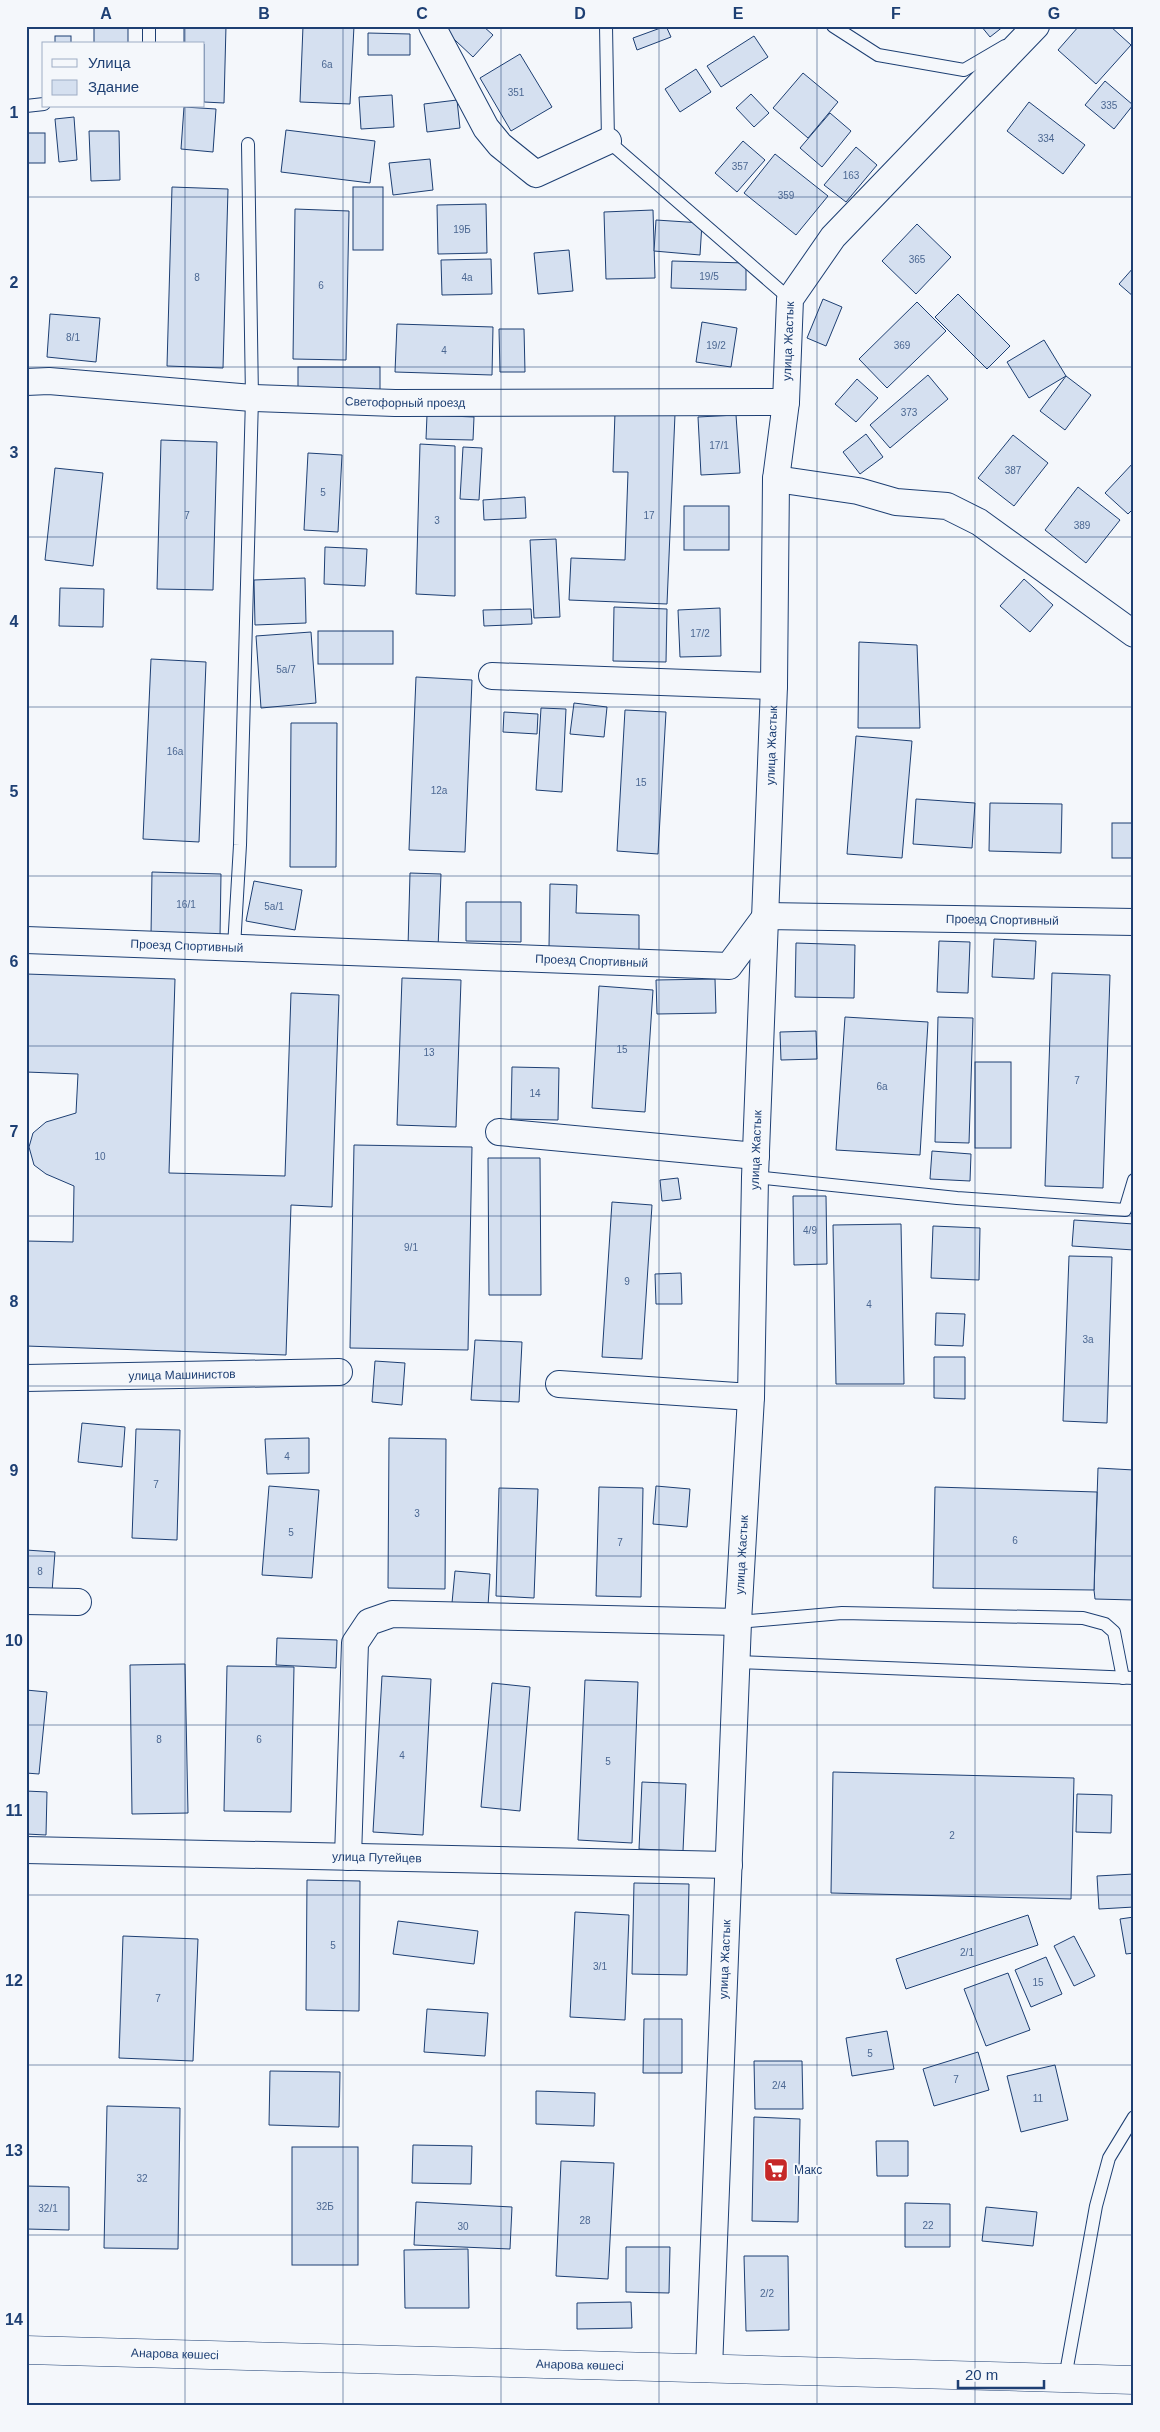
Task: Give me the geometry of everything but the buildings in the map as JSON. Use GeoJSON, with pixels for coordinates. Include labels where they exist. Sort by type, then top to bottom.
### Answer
{"type":"FeatureCollection","features":[{"type":"Feature","properties":{"kind":"street"},"geometry":{"type":"LineString","coordinates":[[432,26],[486,128],[500,145],[536,174],[608,141]]}},
{"type":"Feature","properties":{"kind":"street","name":"улица Жастык"},"geometry":{"type":"LineString","coordinates":[[709,2369],[738,1622],[751,1397],[756,1166],[774,686],[776,479],[786,402],[790,299],[833,237],[1034,29]]}},
{"type":"Feature","properties":{"kind":"street","name":"Светофорный проезд"},"geometry":{"type":"LineString","coordinates":[[26,382],[49,381],[252,398],[395,404],[786,402]]}},
{"type":"Feature","properties":{"kind":"street"},"geometry":{"type":"LineString","coordinates":[[776,479],[858,491],[896,502],[947,506],[979,522],[1134,634]]}},
{"type":"Feature","properties":{"kind":"street"},"geometry":{"type":"LineString","coordinates":[[492,676],[774,686]]}},
{"type":"Feature","properties":{"kind":"street","name":"Проезд Спортивный"},"geometry":{"type":"LineString","coordinates":[[26,940],[728,966],[766,916],[1134,922]]}},
{"type":"Feature","properties":{"kind":"street"},"geometry":{"type":"LineString","coordinates":[[499,1132],[756,1166]]}},
{"type":"Feature","properties":{"kind":"street","name":"улица Машинистов"},"geometry":{"type":"LineString","coordinates":[[26,1378],[339,1372]]}},
{"type":"Feature","properties":{"kind":"street"},"geometry":{"type":"LineString","coordinates":[[559,1384],[751,1397]]}},
{"type":"Feature","properties":{"kind":"street"},"geometry":{"type":"LineString","coordinates":[[26,1601],[78,1602]]}},
{"type":"Feature","properties":{"kind":"street"},"geometry":{"type":"LineString","coordinates":[[348,1857],[356,1643],[369,1622],[392,1614],[738,1622]]}},
{"type":"Feature","properties":{"kind":"street","name":"улица Путейцев"},"geometry":{"type":"LineString","coordinates":[[26,1850],[729,1865]]}},
{"type":"Feature","properties":{"kind":"street","name":"Анарова көшесі"},"geometry":{"type":"LineString","coordinates":[[26,2350],[1134,2380]]}},
{"type":"Feature","properties":{"kind":"lane"},"geometry":{"type":"LineString","coordinates":[[149,26],[149,42]]}},
{"type":"Feature","properties":{"kind":"lane"},"geometry":{"type":"LineString","coordinates":[[606,26],[608,141],[790,299]]}},
{"type":"Feature","properties":{"kind":"lane"},"geometry":{"type":"LineString","coordinates":[[833,26],[878,55],[964,70],[1034,29]]}},
{"type":"Feature","properties":{"kind":"lane"},"geometry":{"type":"LineString","coordinates":[[26,106],[42,104]]}},
{"type":"Feature","properties":{"kind":"lane"},"geometry":{"type":"LineString","coordinates":[[234,948],[240,845],[252,398],[248,144]]}},
{"type":"Feature","properties":{"kind":"lane"},"geometry":{"type":"LineString","coordinates":[[756,1166],[957,1198],[1125,1210],[1134,1180]]}},
{"type":"Feature","properties":{"kind":"lane"},"geometry":{"type":"LineString","coordinates":[[737,1662],[1129,1678],[1114,1632],[1104,1624],[1083,1618],[842,1613],[738,1622]]}},
{"type":"Feature","properties":{"kind":"lane"},"geometry":{"type":"LineString","coordinates":[[1065,2378],[1096,2206],[1109,2158],[1134,2117]]}},
{"type":"Feature","properties":{"kind":"place","name":"Макс"},"geometry":{"type":"Point","coordinates":[776,2170]}}]}
